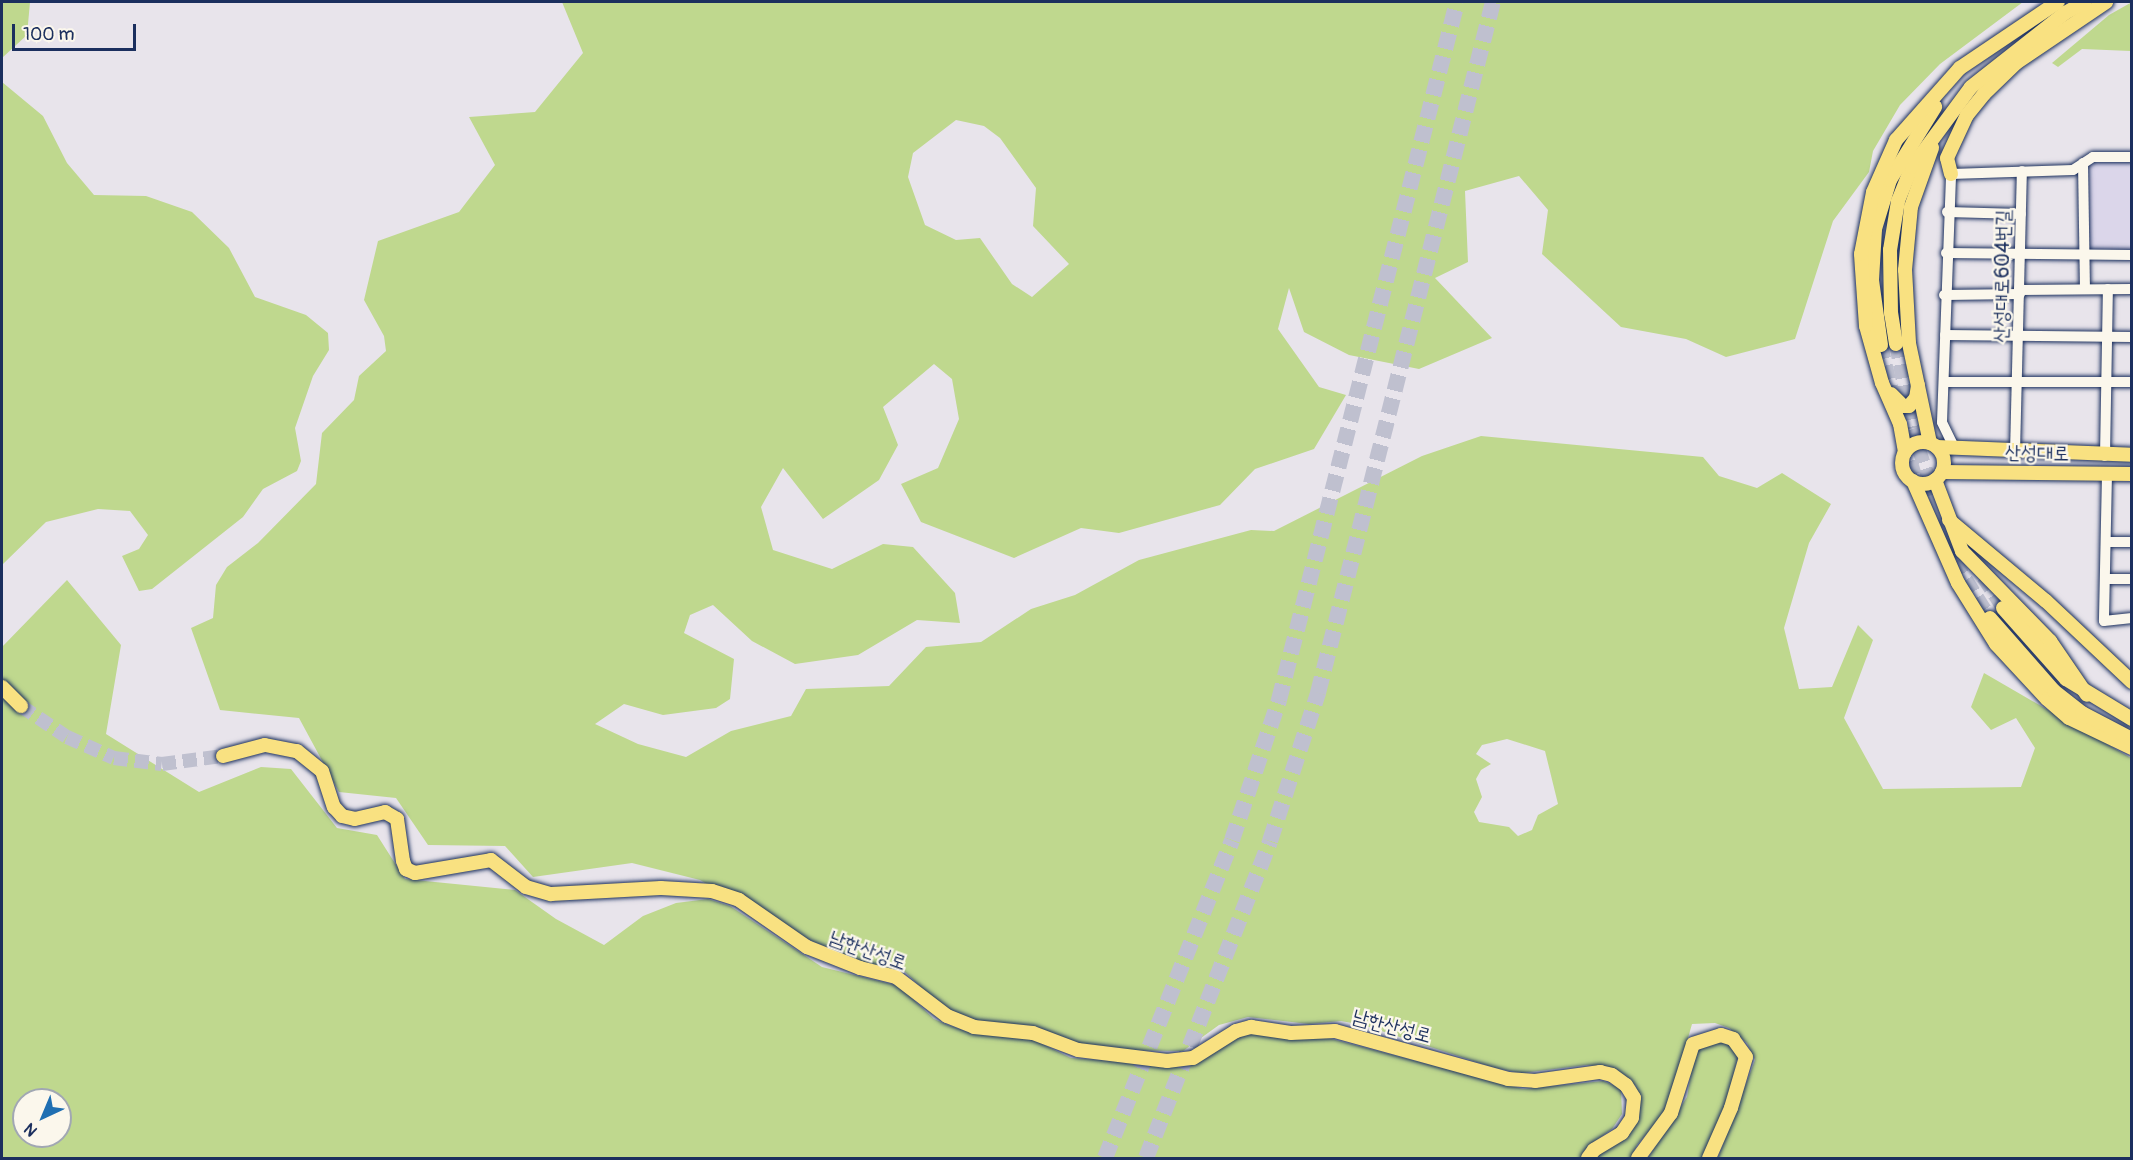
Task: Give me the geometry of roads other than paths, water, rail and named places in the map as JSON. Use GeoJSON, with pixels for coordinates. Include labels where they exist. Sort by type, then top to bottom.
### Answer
{"type":"FeatureCollection","features":[{"type":"Feature","properties":{"kind":"main road"},"geometry":{"type":"LineString","coordinates":[[2058,2],[1960,68],[1896,140],[1873,192],[1861,254],[1862,289],[1866,326],[1882,383],[1900,424],[1905,452],[1903,467],[1913,481],[1961,589],[1996,644],[2047,699],[2070,718],[2132,748]]}},
{"type":"Feature","properties":{"kind":"main road"},"geometry":{"type":"LineString","coordinates":[[1896,344],[1889,282],[1898,201],[1912,167],[1944,118],[1971,87],[2065,13],[2085,2]]}},
{"type":"Feature","properties":{"kind":"main road"},"geometry":{"type":"LineString","coordinates":[[1950,174],[1947,158],[1967,116],[1984,94],[2016,63],[2106,2]]}},
{"type":"Feature","properties":{"kind":"main road"},"geometry":{"type":"LineString","coordinates":[[1881,345],[1875,315],[1872,253],[1880,206],[1890,180],[1905,150],[1939,102],[2001,39]]}},
{"type":"Feature","properties":{"kind":"main road"},"geometry":{"type":"LineString","coordinates":[[1944,118],[1915,191],[1907,243],[1907,318],[1918,382],[1933,445],[1944,459],[1939,476],[1947,519],[1962,551],[2050,641],[2073,670],[2087,695]]}},
{"type":"Feature","properties":{"kind":"main road"},"geometry":{"type":"LineString","coordinates":[[1882,383],[1903,406],[1909,406],[1916,398],[1918,382]]}},
{"type":"Feature","properties":{"kind":"main road"},"geometry":{"type":"LineString","coordinates":[[1905,452],[1916,443],[1933,445]]}},
{"type":"Feature","properties":{"kind":"main road","name":"산성대로"},"geometry":{"type":"LineString","coordinates":[[1933,445],[1953,445],[2015,453],[2132,455]]}},
{"type":"Feature","properties":{"kind":"main road","name":"산성대로"},"geometry":{"type":"LineString","coordinates":[[1939,476],[2132,474]]}},
{"type":"Feature","properties":{"kind":"main road"},"geometry":{"type":"LineString","coordinates":[[1913,481],[1924,484],[1939,476]]}},
{"type":"Feature","properties":{"kind":"main road"},"geometry":{"type":"LineString","coordinates":[[1947,519],[2046,601],[2132,682]]}},
{"type":"Feature","properties":{"kind":"main road"},"geometry":{"type":"LineString","coordinates":[[1961,589],[1960,577],[1966,571],[1987,575]]}},
{"type":"Feature","properties":{"kind":"main road"},"geometry":{"type":"LineString","coordinates":[[2003,608],[2048,661],[2087,695],[2132,719]]}},
{"type":"Feature","properties":{"kind":"main road"},"geometry":{"type":"LineString","coordinates":[[1990,618],[2054,691],[2082,713],[2132,739]]}},
{"type":"Feature","properties":{"kind":"main road"},"geometry":{"type":"LineString","coordinates":[[2,687],[21,706]]}},
{"type":"Feature","properties":{"kind":"main road","name":"남한산성로"},"geometry":{"type":"LineString","coordinates":[[223,756],[265,745],[297,751],[322,771],[334,807],[342,816],[355,819],[385,812],[397,819],[402,861],[406,869],[415,873],[491,860],[526,887],[551,894],[661,888],[712,891],[739,900],[807,947],[860,968],[896,977],[947,1016],[974,1027],[1033,1033],[1078,1050],[1167,1061],[1193,1058],[1236,1031],[1251,1027],[1292,1034],[1335,1031],[1508,1079],[1535,1081],[1600,1072],[1612,1075],[1629,1090],[1634,1098],[1632,1118],[1622,1133],[1594,1150],[1588,1158]]}},
{"type":"Feature","properties":{"kind":"main road"},"geometry":{"type":"LineString","coordinates":[[1638,1158],[1671,1113],[1693,1044],[1721,1035],[1734,1039],[1746,1057],[1731,1108],[1709,1158]]}},
{"type":"Feature","properties":{"kind":"street"},"geometry":{"type":"LineString","coordinates":[[1953,445],[1942,422],[1944,295],[1950,174],[2073,170],[2093,157],[2132,157]]}},
{"type":"Feature","properties":{"kind":"street"},"geometry":{"type":"LineString","coordinates":[[2083,163],[2085,288]]}},
{"type":"Feature","properties":{"kind":"street","name":"산성대로604번길"},"geometry":{"type":"LineString","coordinates":[[2015,453],[2019,382],[2022,171]]}},
{"type":"Feature","properties":{"kind":"street"},"geometry":{"type":"LineString","coordinates":[[1947,212],[2021,214]]}},
{"type":"Feature","properties":{"kind":"street"},"geometry":{"type":"LineString","coordinates":[[1946,253],[2132,255]]}},
{"type":"Feature","properties":{"kind":"street"},"geometry":{"type":"LineString","coordinates":[[1944,295],[2085,288],[2132,289]]}},
{"type":"Feature","properties":{"kind":"street"},"geometry":{"type":"LineString","coordinates":[[2105,456],[2108,289]]}},
{"type":"Feature","properties":{"kind":"street"},"geometry":{"type":"LineString","coordinates":[[1945,335],[2132,337]]}},
{"type":"Feature","properties":{"kind":"street"},"geometry":{"type":"LineString","coordinates":[[1944,382],[2132,382]]}},
{"type":"Feature","properties":{"kind":"street"},"geometry":{"type":"LineString","coordinates":[[2107,474],[2104,621],[2132,618]]}},
{"type":"Feature","properties":{"kind":"street"},"geometry":{"type":"LineString","coordinates":[[2106,542],[2132,542]]}},
{"type":"Feature","properties":{"kind":"street"},"geometry":{"type":"LineString","coordinates":[[2106,579],[2132,579]]}},
{"type":"Feature","properties":{"kind":"tunnel"},"geometry":{"type":"LineString","coordinates":[[1105,1158],[1232,840],[1279,700],[1457,2]]}},
{"type":"Feature","properties":{"kind":"tunnel"},"geometry":{"type":"LineString","coordinates":[[1146,1158],[1270,841],[1318,693],[1493,2]]}},
{"type":"Feature","properties":{"kind":"tunnel"},"geometry":{"type":"LineString","coordinates":[[1896,344],[1912,429],[1934,494]]}},
{"type":"Feature","properties":{"kind":"tunnel"},"geometry":{"type":"LineString","coordinates":[[1881,345],[1895,405]]}},
{"type":"Feature","properties":{"kind":"tunnel"},"geometry":{"type":"LineString","coordinates":[[1904,441],[1920,491]]}},
{"type":"Feature","properties":{"kind":"tunnel"},"geometry":{"type":"LineString","coordinates":[[1955,562],[1990,618]]}},
{"type":"Feature","properties":{"kind":"tunnel"},"geometry":{"type":"LineString","coordinates":[[1983,577],[2003,608]]}},
{"type":"Feature","properties":{"kind":"tunnel"},"geometry":{"type":"LineString","coordinates":[[21,706],[67,737],[114,758],[162,764],[223,756]]}}]}
